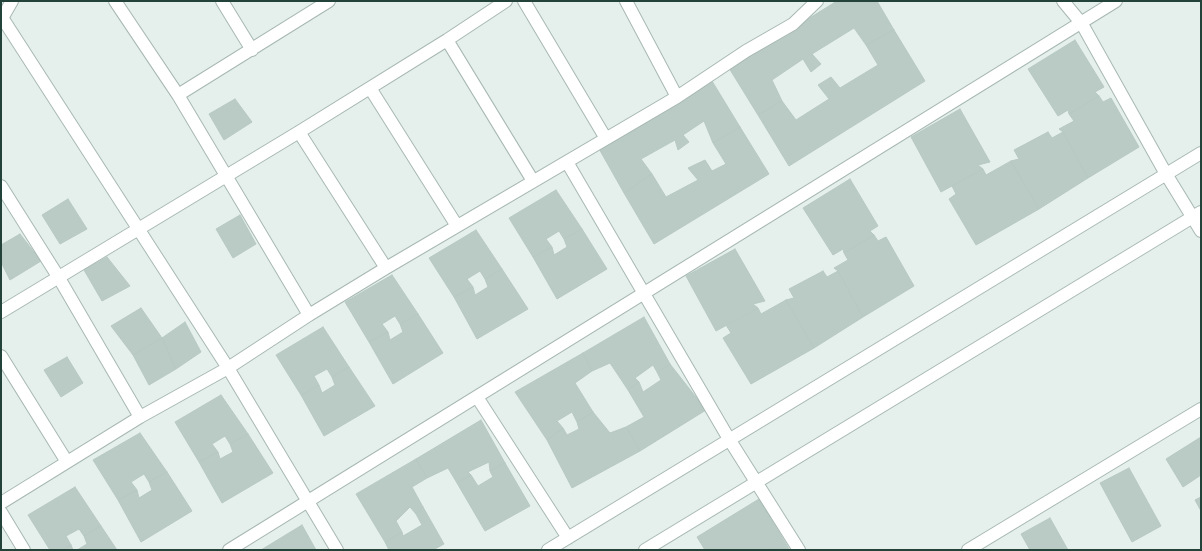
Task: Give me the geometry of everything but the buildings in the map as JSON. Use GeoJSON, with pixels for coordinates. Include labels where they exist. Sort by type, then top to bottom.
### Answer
{"type":"FeatureCollection","features":[{"type":"Feature","properties":{"kind":"street"},"geometry":{"type":"LineString","coordinates":[[12,1],[2,19],[228,368],[337,550]]}},
{"type":"Feature","properties":{"kind":"street"},"geometry":{"type":"LineString","coordinates":[[115,1],[178,95],[309,315]]}},
{"type":"Feature","properties":{"kind":"street"},"geometry":{"type":"LineString","coordinates":[[222,1],[252,50]]}},
{"type":"Feature","properties":{"kind":"street"},"geometry":{"type":"LineString","coordinates":[[178,95],[329,1]]}},
{"type":"Feature","properties":{"kind":"street"},"geometry":{"type":"LineString","coordinates":[[1,312],[299,132],[447,40],[506,1]]}},
{"type":"Feature","properties":{"kind":"street"},"geometry":{"type":"LineString","coordinates":[[524,1],[605,138]]}},
{"type":"Feature","properties":{"kind":"street"},"geometry":{"type":"LineString","coordinates":[[626,1],[677,96]]}},
{"type":"Feature","properties":{"kind":"street"},"geometry":{"type":"LineString","coordinates":[[1,503],[140,417],[228,368],[309,315],[386,268],[677,96],[746,51],[793,24],[817,1]]}},
{"type":"Feature","properties":{"kind":"street"},"geometry":{"type":"LineString","coordinates":[[1063,1],[1082,24],[1166,174],[1197,214],[1201,231]]}},
{"type":"Feature","properties":{"kind":"street"},"geometry":{"type":"LineString","coordinates":[[229,550],[1082,24],[1116,1]]}},
{"type":"Feature","properties":{"kind":"street"},"geometry":{"type":"LineString","coordinates":[[447,40],[533,181]]}},
{"type":"Feature","properties":{"kind":"street"},"geometry":{"type":"LineString","coordinates":[[370,88],[457,226]]}},
{"type":"Feature","properties":{"kind":"street"},"geometry":{"type":"LineString","coordinates":[[299,132],[386,268]]}},
{"type":"Feature","properties":{"kind":"street"},"geometry":{"type":"LineString","coordinates":[[548,550],[728,439],[1201,153]]}},
{"type":"Feature","properties":{"kind":"street"},"geometry":{"type":"LineString","coordinates":[[567,162],[728,439],[799,550]]}},
{"type":"Feature","properties":{"kind":"street"},"geometry":{"type":"LineString","coordinates":[[1,186],[59,278],[140,417]]}},
{"type":"Feature","properties":{"kind":"street"},"geometry":{"type":"LineString","coordinates":[[645,550],[1197,214]]}},
{"type":"Feature","properties":{"kind":"street"},"geometry":{"type":"LineString","coordinates":[[1,356],[67,462]]}},
{"type":"Feature","properties":{"kind":"street"},"geometry":{"type":"LineString","coordinates":[[477,397],[568,538]]}},
{"type":"Feature","properties":{"kind":"street"},"geometry":{"type":"LineString","coordinates":[[968,550],[1201,409]]}},
{"type":"Feature","properties":{"kind":"street"},"geometry":{"type":"LineString","coordinates":[[1,512],[24,550]]}}]}
